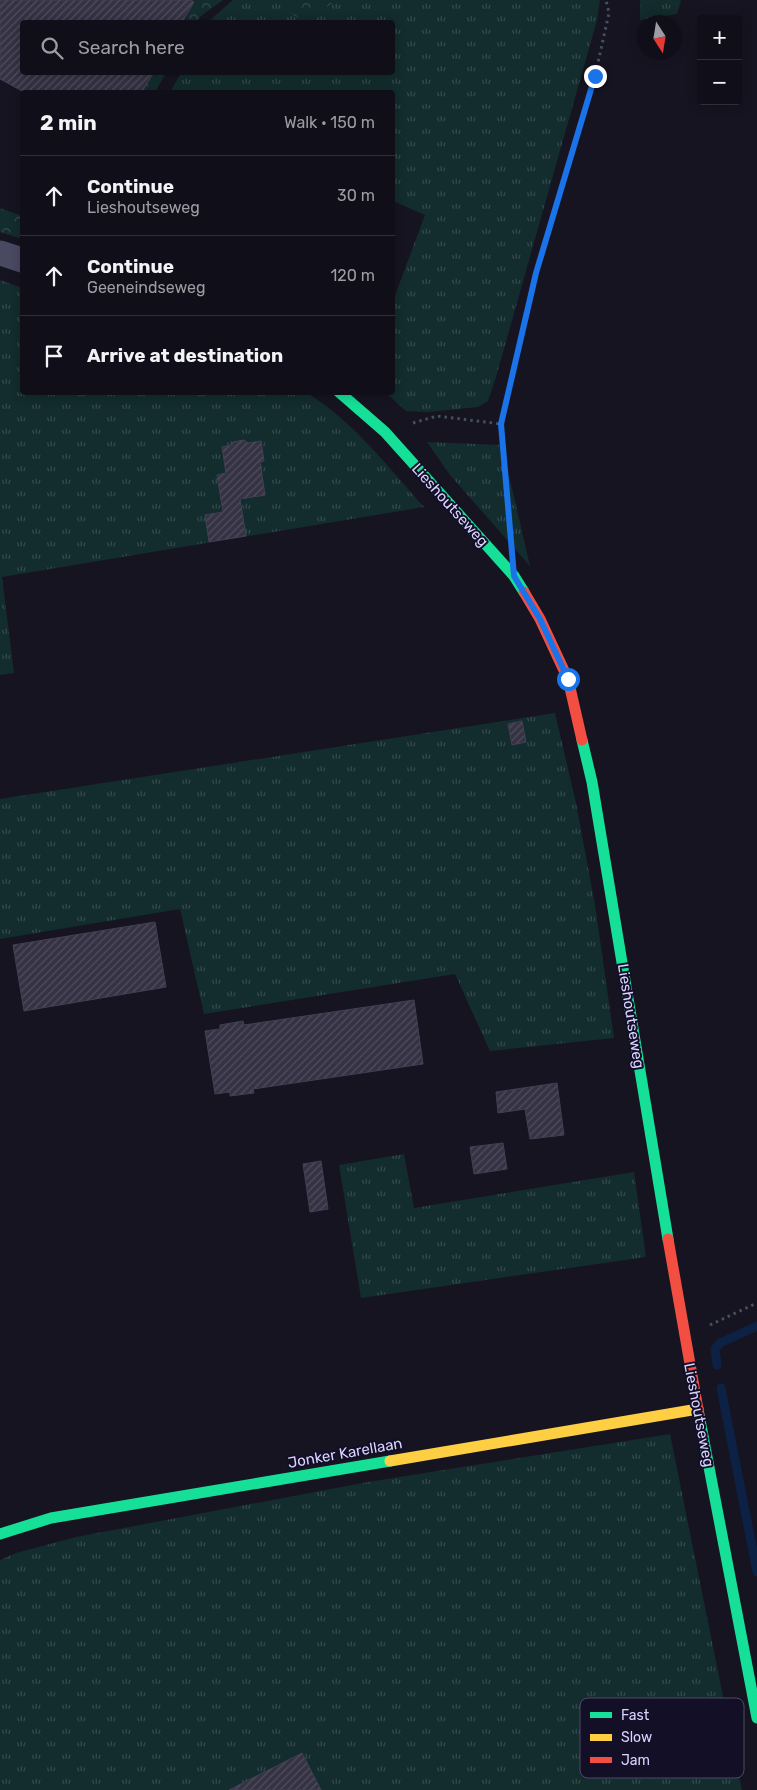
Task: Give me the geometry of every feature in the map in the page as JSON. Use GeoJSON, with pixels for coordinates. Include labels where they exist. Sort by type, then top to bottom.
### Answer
{"type":"FeatureCollection","features":[{"type":"Feature","properties":{"kind":"street"},"geometry":{"type":"LineString","coordinates":[[0,253],[20,259]]}},
{"type":"Feature","properties":{"kind":"street","name":"Lieshoutseweg"},"geometry":{"type":"LineString","coordinates":[[342,395],[385,432],[514,576],[540,619],[568,679],[592,782],[684,1337],[757,1718]]}},
{"type":"Feature","properties":{"kind":"street","name":"Jonker Karellaan"},"geometry":{"type":"LineString","coordinates":[[0,1534],[51,1518],[698,1409]]}},
{"type":"Feature","properties":{"kind":"path"},"geometry":{"type":"LineString","coordinates":[[514,576],[501,424],[536,273],[595,76],[610,12],[606,0]]}},
{"type":"Feature","properties":{"kind":"path"},"geometry":{"type":"LineString","coordinates":[[385,432],[437,416],[501,424]]}},
{"type":"Feature","properties":{"kind":"path"},"geometry":{"type":"LineString","coordinates":[[684,1337],[757,1303]]}},
{"type":"Feature","properties":{"kind":"green space"},"geometry":{"type":"Polygon","coordinates":[[[184,0],[223,0],[198,20],[169,20],[184,0]]]}},
{"type":"Feature","properties":{"kind":"green space"},"geometry":{"type":"Polygon","coordinates":[[[233,0],[288,0],[303,20],[210,20],[233,0]]]}},
{"type":"Feature","properties":{"kind":"green space"},"geometry":{"type":"Polygon","coordinates":[[[283,0],[337,0],[308,20],[302,20],[292,14],[283,0]]]}},
{"type":"Feature","properties":{"kind":"green space"},"geometry":{"type":"Polygon","coordinates":[[[337,0],[600,0],[597,20],[496,377],[488,401],[478,407],[428,412],[406,411],[388,395],[395,395],[395,296],[425,215],[395,202],[395,90],[171,90],[180,75],[395,75],[395,20],[308,20],[337,0]]]}},
{"type":"Feature","properties":{"kind":"green space"},"geometry":{"type":"Polygon","coordinates":[[[640,0],[681,0],[677,14],[640,15],[640,0]]]}},
{"type":"Feature","properties":{"kind":"green space"},"geometry":{"type":"Polygon","coordinates":[[[136,75],[165,75],[156,90],[126,90],[136,75]]]}},
{"type":"Feature","properties":{"kind":"green space"},"geometry":{"type":"Polygon","coordinates":[[[0,208],[20,215],[20,238],[0,232],[0,208]]]}},
{"type":"Feature","properties":{"kind":"green space"},"geometry":{"type":"Polygon","coordinates":[[[0,280],[20,287],[20,395],[310,395],[324,404],[355,431],[424,507],[2,577],[14,673],[0,675],[0,280]]]}},
{"type":"Feature","properties":{"kind":"green space"},"geometry":{"type":"Polygon","coordinates":[[[427,442],[502,445],[530,566],[450,475],[427,442]]]}},
{"type":"Feature","properties":{"kind":"green space"},"geometry":{"type":"Polygon","coordinates":[[[555,713],[576,803],[595,905],[614,1038],[490,1051],[455,974],[204,1014],[180,909],[0,939],[0,799],[555,713]]]}},
{"type":"Feature","properties":{"kind":"green space"},"geometry":{"type":"Polygon","coordinates":[[[404,1154],[414,1208],[634,1172],[646,1257],[361,1298],[339,1165],[404,1154]]]}},
{"type":"Feature","properties":{"kind":"green space"},"geometry":{"type":"Polygon","coordinates":[[[670,1434],[723,1698],[580,1698],[580,1778],[740,1778],[742,1790],[0,1790],[0,1560],[16,1553],[76,1537],[368,1482],[670,1434]]]}},
{"type":"Feature","properties":{"kind":"building"},"geometry":{"type":"Polygon","coordinates":[[[0,0],[191,0],[194,2],[183,20],[20,20],[20,75],[152,75],[143,90],[20,90],[0,79],[0,0]]]}},
{"type":"Feature","properties":{"kind":"building"},"geometry":{"type":"Polygon","coordinates":[[[244,440],[248,443],[261,441],[264,461],[260,462],[265,495],[240,499],[246,536],[209,542],[205,515],[223,512],[217,475],[226,473],[222,447],[244,440]]]}},
{"type":"Feature","properties":{"kind":"building"},"geometry":{"type":"Polygon","coordinates":[[[522,721],[526,742],[512,745],[508,724],[522,721]]]}},
{"type":"Feature","properties":{"kind":"building"},"geometry":{"type":"Polygon","coordinates":[[[155,922],[166,987],[24,1011],[13,945],[155,922]]]}},
{"type":"Feature","properties":{"kind":"building"},"geometry":{"type":"Polygon","coordinates":[[[414,1000],[423,1064],[253,1089],[254,1093],[230,1096],[230,1092],[215,1094],[205,1031],[220,1029],[220,1025],[243,1021],[244,1025],[414,1000]]]}},
{"type":"Feature","properties":{"kind":"building"},"geometry":{"type":"Polygon","coordinates":[[[557,1083],[564,1135],[530,1139],[525,1109],[498,1113],[496,1092],[557,1083]]]}},
{"type":"Feature","properties":{"kind":"building"},"geometry":{"type":"Polygon","coordinates":[[[503,1143],[507,1169],[474,1174],[470,1147],[503,1143]]]}},
{"type":"Feature","properties":{"kind":"building"},"geometry":{"type":"Polygon","coordinates":[[[321,1161],[328,1209],[310,1212],[303,1164],[321,1161]]]}},
{"type":"Feature","properties":{"kind":"building"},"geometry":{"type":"Polygon","coordinates":[[[302,1753],[321,1790],[229,1790],[302,1753]]]}},
{"type":"Feature","properties":{"kind":"waterway"},"geometry":{"type":"LineString","coordinates":[[717,1365],[715,1349],[720,1343],[757,1326]]}},
{"type":"Feature","properties":{"kind":"waterway"},"geometry":{"type":"LineString","coordinates":[[721,1388],[757,1572]]}},
{"type":"Feature","properties":{"kind":"traffic: fast"},"geometry":{"type":"LineString","coordinates":[[342,395],[385,432],[514,576],[524,592]]}},
{"type":"Feature","properties":{"kind":"traffic: fast"},"geometry":{"type":"LineString","coordinates":[[582,740],[592,782],[668,1239]]}},
{"type":"Feature","properties":{"kind":"traffic: fast"},"geometry":{"type":"LineString","coordinates":[[699,1415],[757,1718]]}},
{"type":"Feature","properties":{"kind":"traffic: fast"},"geometry":{"type":"LineString","coordinates":[[0,1534],[51,1518],[390,1461]]}},
{"type":"Feature","properties":{"kind":"traffic: slow"},"geometry":{"type":"LineString","coordinates":[[390,1461],[698,1409]]}},
{"type":"Feature","properties":{"kind":"traffic: jam"},"geometry":{"type":"LineString","coordinates":[[524,592],[540,619],[568,679],[582,740]]}},
{"type":"Feature","properties":{"kind":"traffic: jam"},"geometry":{"type":"LineString","coordinates":[[668,1239],[699,1415]]}},
{"type":"Feature","properties":{"kind":"route"},"geometry":{"type":"LineString","coordinates":[[568,679],[540,619],[514,576],[501,424],[536,273],[595,76]]}}]}
